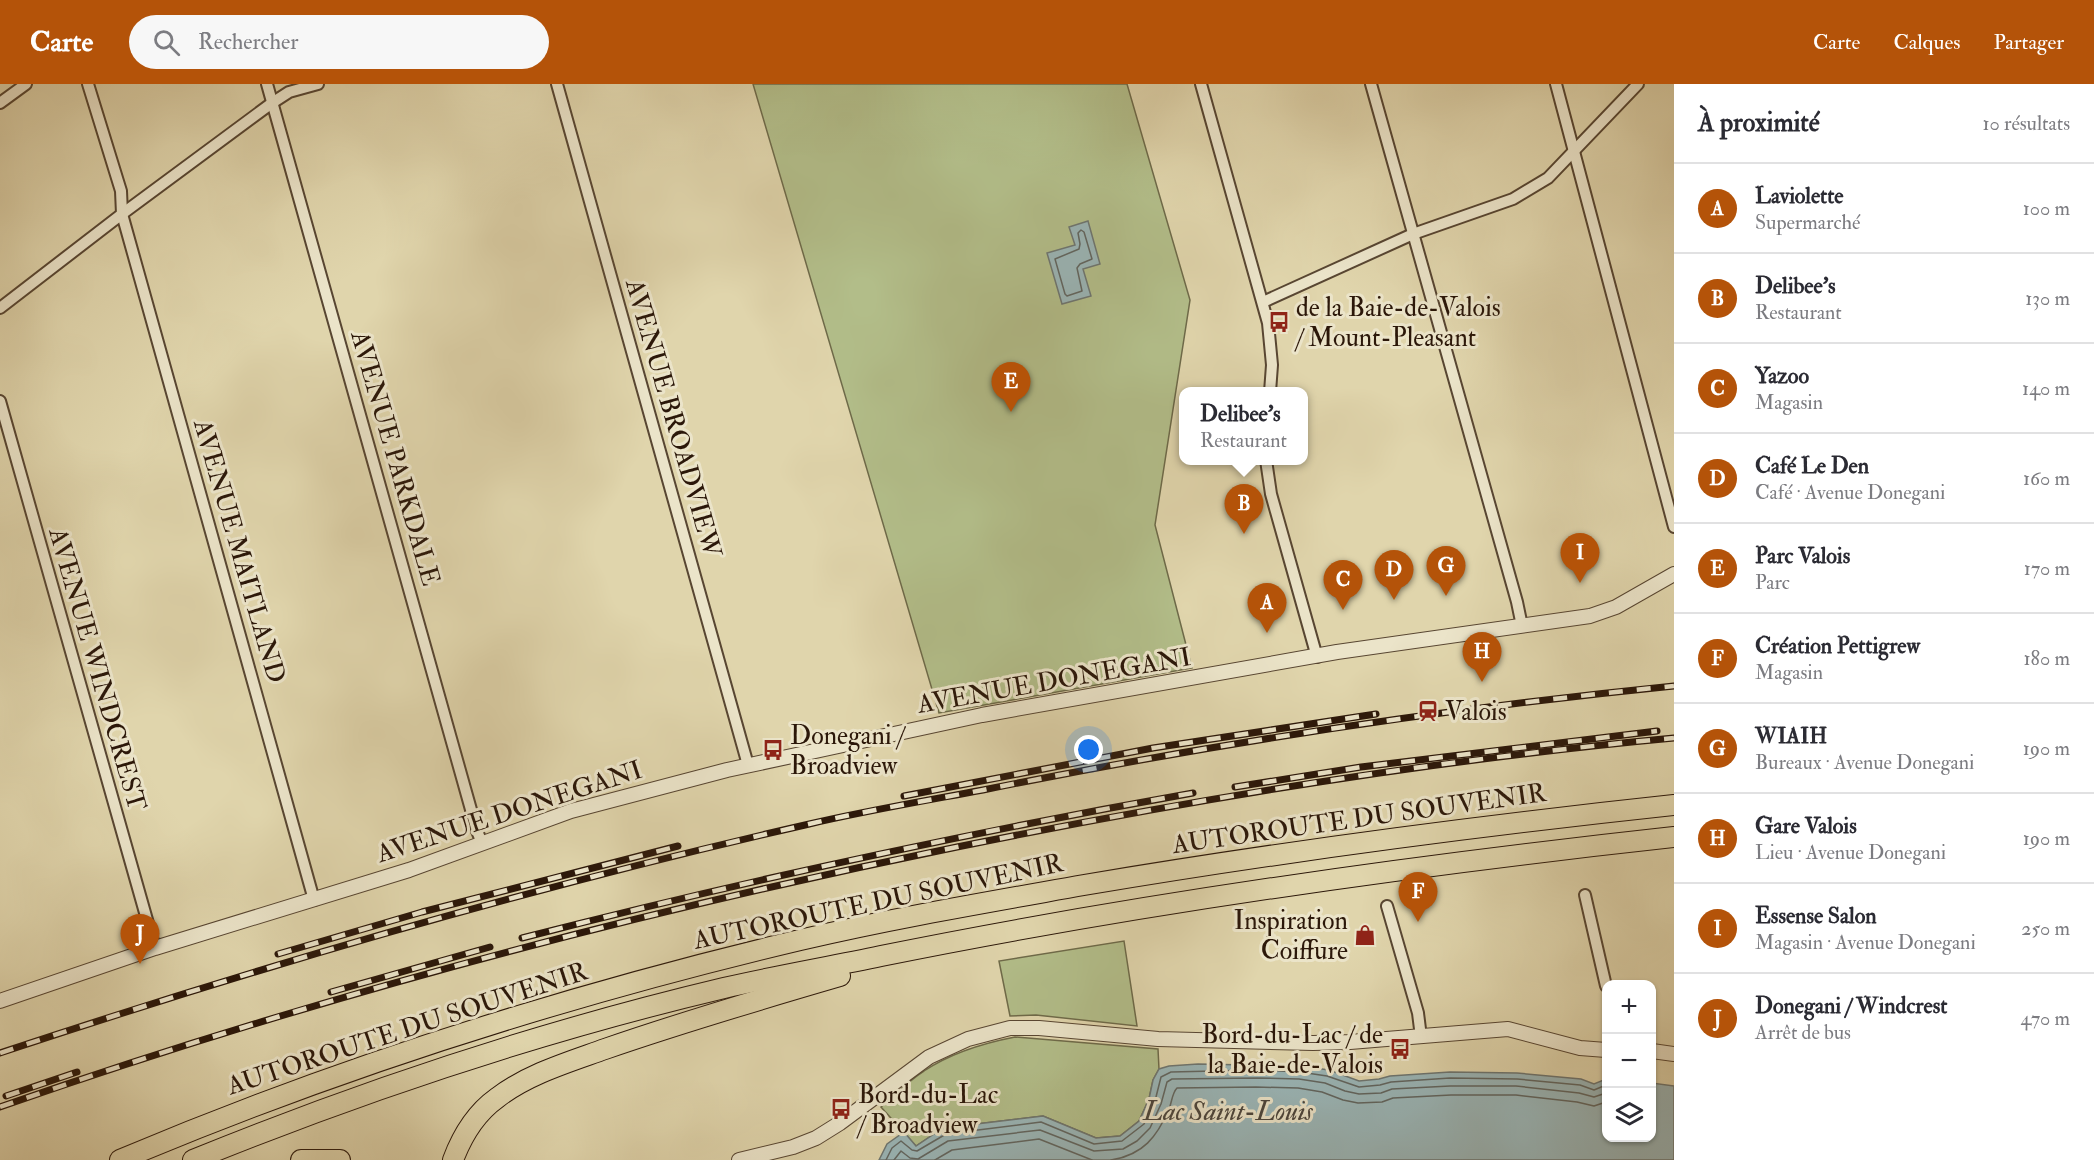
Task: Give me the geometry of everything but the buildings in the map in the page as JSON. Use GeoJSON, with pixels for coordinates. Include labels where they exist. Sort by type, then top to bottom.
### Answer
{"type":"FeatureCollection","features":[{"type":"Feature","properties":{"kind":"highway","name":"AUTOROUTE DU SOUVENIR"},"geometry":{"type":"LineString","coordinates":[[120,1160],[272,1099],[443,1039],[640,981],[802,940],[981,903],[1213,865],[1431,834],[1674,806]]}},
{"type":"Feature","properties":{"kind":"highway","name":"AUTOROUTE DU SOUVENIR"},"geometry":{"type":"LineString","coordinates":[[193,1160],[386,1088],[515,1046],[726,988],[975,937],[1304,883],[1674,837]]}},
{"type":"Feature","properties":{"kind":"highway"},"geometry":{"type":"LineString","coordinates":[[453,1160],[468,1130],[484,1109],[507,1091],[548,1071],[692,1020],[975,937]]}},
{"type":"Feature","properties":{"kind":"highway"},"geometry":{"type":"LineString","coordinates":[[301,1160],[340,1160]]}},
{"type":"Feature","properties":{"kind":"street"},"geometry":{"type":"LineString","coordinates":[[0,103],[26,84]]}},
{"type":"Feature","properties":{"kind":"street","name":"AVENUE MAITLAND"},"geometry":{"type":"LineString","coordinates":[[88,84],[121,191],[122,214],[314,900]]}},
{"type":"Feature","properties":{"kind":"street","name":"AVENUE PARKDALE"},"geometry":{"type":"LineString","coordinates":[[267,84],[482,843]]}},
{"type":"Feature","properties":{"kind":"street"},"geometry":{"type":"LineString","coordinates":[[0,308],[272,103],[290,92],[318,84]]}},
{"type":"Feature","properties":{"kind":"street","name":"AVENUE BROADVIEW"},"geometry":{"type":"LineString","coordinates":[[557,84],[748,765]]}},
{"type":"Feature","properties":{"kind":"street"},"geometry":{"type":"LineString","coordinates":[[1201,84],[1263,302],[1271,349],[1270,387]]}},
{"type":"Feature","properties":{"kind":"street"},"geometry":{"type":"LineString","coordinates":[[1371,84],[1522,626]]}},
{"type":"Feature","properties":{"kind":"street"},"geometry":{"type":"LineString","coordinates":[[1556,84],[1674,528]]}},
{"type":"Feature","properties":{"kind":"street"},"geometry":{"type":"LineString","coordinates":[[1263,302],[1413,234],[1513,199],[1548,178],[1638,84]]}},
{"type":"Feature","properties":{"kind":"street","name":"AVENUE WINDCREST"},"geometry":{"type":"LineString","coordinates":[[0,401],[154,948]]}},
{"type":"Feature","properties":{"kind":"street"},"geometry":{"type":"LineString","coordinates":[[1267,465],[1271,494],[1317,657]]}},
{"type":"Feature","properties":{"kind":"street","name":"AVENUE DONEGANI"},"geometry":{"type":"LineString","coordinates":[[0,1001],[154,948],[409,870],[522,827],[590,805],[748,765],[963,719],[1317,657],[1605,612],[1674,574]]}},
{"type":"Feature","properties":{"kind":"street"},"geometry":{"type":"LineString","coordinates":[[1585,895],[1605,980]]}},
{"type":"Feature","properties":{"kind":"street"},"geometry":{"type":"LineString","coordinates":[[1387,906],[1418,1014],[1421,1037]]}},
{"type":"Feature","properties":{"kind":"street"},"geometry":{"type":"LineString","coordinates":[[739,1160],[793,1147],[816,1138],[929,1057],[968,1040],[1004,1029],[1029,1027],[1133,1038],[1284,1043],[1350,1042],[1508,1029],[1580,1048],[1602,1050]]}},
{"type":"Feature","properties":{"kind":"street"},"geometry":{"type":"LineString","coordinates":[[1656,1051],[1674,1053]]}},
{"type":"Feature","properties":{"kind":"green space"},"geometry":{"type":"Polygon","coordinates":[[[753,84],[1127,84],[1190,300],[1155,525],[1192,668],[939,713],[753,84]]]}},
{"type":"Feature","properties":{"kind":"green space"},"geometry":{"type":"Polygon","coordinates":[[[1124,941],[1137,1026],[1036,1015],[1010,1016],[999,961],[1124,941]]]}},
{"type":"Feature","properties":{"kind":"green space"},"geometry":{"type":"Polygon","coordinates":[[[1015,1037],[1158,1049],[1159,1069],[1139,1121],[1120,1136],[1096,1138],[1043,1116],[943,1128],[916,1146],[881,1107],[918,1075],[945,1059],[980,1046],[1015,1037]]]}},
{"type":"Feature","properties":{"kind":"water"},"geometry":{"type":"Polygon","coordinates":[[[1088,221],[1100,264],[1083,269],[1091,296],[1062,304],[1047,253],[1075,245],[1069,227],[1088,221]]]}},
{"type":"Feature","properties":{"kind":"water","name":"Lac Saint-Louis"},"geometry":{"type":"Polygon","coordinates":[[[1198,1064],[1300,1066],[1329,1070],[1359,1081],[1390,1076],[1450,1072],[1517,1073],[1581,1079],[1594,1084],[1602,1081],[1602,1142],[1656,1142],[1656,1084],[1674,1086],[1674,1160],[879,1160],[887,1144],[904,1132],[916,1146],[943,1128],[1043,1116],[1096,1138],[1120,1136],[1139,1121],[1159,1069],[1198,1064]]]}},
{"type":"Feature","properties":{"kind":"railway"},"geometry":{"type":"LineString","coordinates":[[0,1053],[199,989],[400,929],[602,874],[827,820],[1069,773],[1327,729],[1500,705],[1674,686]]}},
{"type":"Feature","properties":{"kind":"railway"},"geometry":{"type":"LineString","coordinates":[[904,796],[1153,748],[1376,714]]}},
{"type":"Feature","properties":{"kind":"railway"},"geometry":{"type":"LineString","coordinates":[[1235,787],[1361,767],[1657,731]]}},
{"type":"Feature","properties":{"kind":"railway"},"geometry":{"type":"LineString","coordinates":[[0,1107],[117,1067],[354,994],[594,930],[836,873],[1046,829],[1224,797],[1494,758],[1674,738]]}},
{"type":"Feature","properties":{"kind":"railway"},"geometry":{"type":"LineString","coordinates":[[522,938],[856,859],[1193,793]]}},
{"type":"Feature","properties":{"kind":"railway"},"geometry":{"type":"LineString","coordinates":[[278,954],[422,912],[678,846]]}},
{"type":"Feature","properties":{"kind":"railway"},"geometry":{"type":"LineString","coordinates":[[331,992],[490,947]]}},
{"type":"Feature","properties":{"kind":"railway"},"geometry":{"type":"LineString","coordinates":[[6,1096],[77,1072]]}},
{"type":"Feature","properties":{"kind":"place","name":"de la Baie-de-Valois / Mount-Pleasant"},"geometry":{"type":"Point","coordinates":[1279,322]}},
{"type":"Feature","properties":{"kind":"place","name":"Parc Valois"},"geometry":{"type":"Point","coordinates":[1011,412]}},
{"type":"Feature","properties":{"kind":"place","name":"Delibee's"},"geometry":{"type":"Point","coordinates":[1244,534]}},
{"type":"Feature","properties":{"kind":"place","name":"Essense Salon"},"geometry":{"type":"Point","coordinates":[1580,583]}},
{"type":"Feature","properties":{"kind":"place","name":"WIAIH"},"geometry":{"type":"Point","coordinates":[1446,596]}},
{"type":"Feature","properties":{"kind":"place","name":"Café Le Den"},"geometry":{"type":"Point","coordinates":[1394,600]}},
{"type":"Feature","properties":{"kind":"place","name":"Yazoo"},"geometry":{"type":"Point","coordinates":[1343,610]}},
{"type":"Feature","properties":{"kind":"place","name":"Laviolette"},"geometry":{"type":"Point","coordinates":[1267,633]}},
{"type":"Feature","properties":{"kind":"place","name":"Gare Valois"},"geometry":{"type":"Point","coordinates":[1482,682]}},
{"type":"Feature","properties":{"kind":"place","name":"Valois"},"geometry":{"type":"Point","coordinates":[1428,711]}},
{"type":"Feature","properties":{"kind":"place","name":"Donegani / Broadview"},"geometry":{"type":"Point","coordinates":[773,750]}},
{"type":"Feature","properties":{"kind":"place","name":"Création Pettigrew"},"geometry":{"type":"Point","coordinates":[1418,922]}},
{"type":"Feature","properties":{"kind":"place","name":"Inspiration Coiffure"},"geometry":{"type":"Point","coordinates":[1365,935]}},
{"type":"Feature","properties":{"kind":"place","name":"Donegani / Windcrest"},"geometry":{"type":"Point","coordinates":[140,964]}},
{"type":"Feature","properties":{"kind":"place","name":"Bord-du-Lac / de la Baie-de-Valois"},"geometry":{"type":"Point","coordinates":[1400,1049]}},
{"type":"Feature","properties":{"kind":"place","name":"Bord-du-Lac / Broadview"},"geometry":{"type":"Point","coordinates":[841,1109]}}]}
